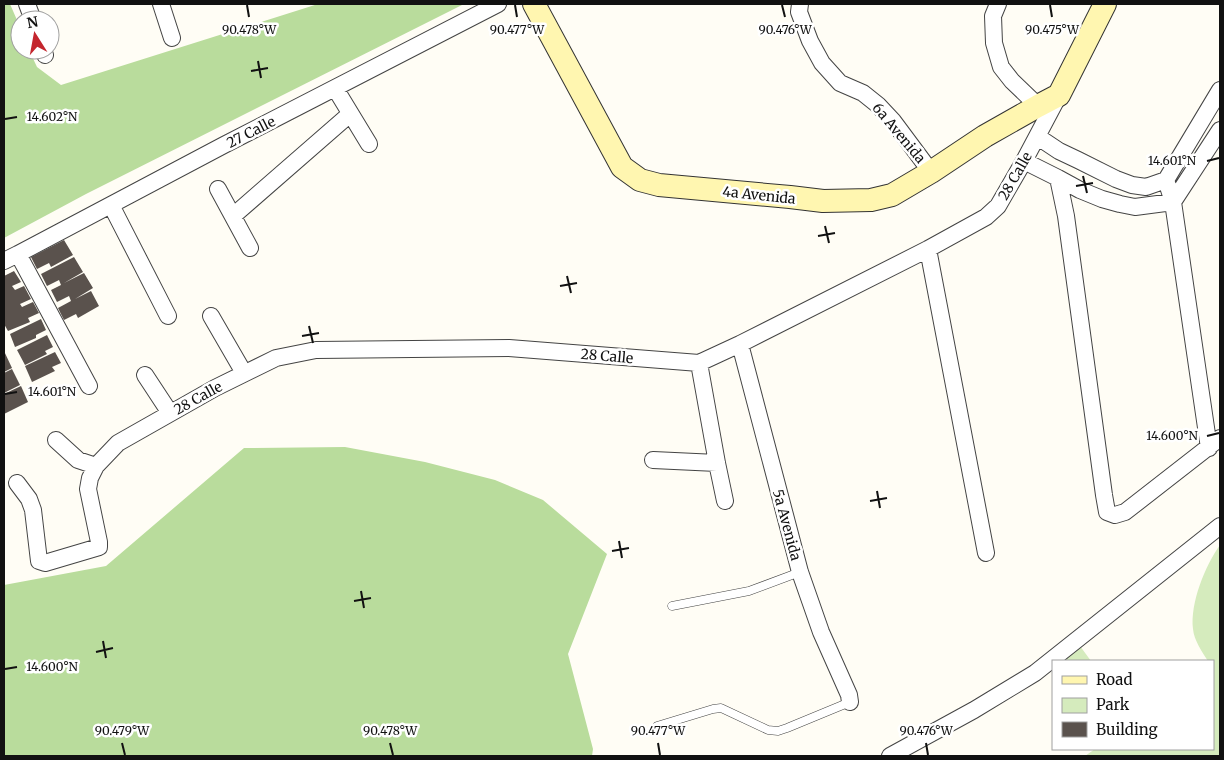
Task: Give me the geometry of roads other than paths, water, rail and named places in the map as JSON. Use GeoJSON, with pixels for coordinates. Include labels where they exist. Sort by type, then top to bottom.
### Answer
{"type":"FeatureCollection","features":[{"type":"Feature","properties":{"kind":"street"},"geometry":{"type":"LineString","coordinates":[[161,4],[172,38]]}},
{"type":"Feature","properties":{"kind":"street","name":"27 Calle"},"geometry":{"type":"LineString","coordinates":[[11,258],[498,4]]}},
{"type":"Feature","properties":{"kind":"street","name":"4a Avenida"},"geometry":{"type":"LineString","coordinates":[[534,4],[622,167],[640,180],[659,185],[790,197],[823,202],[871,200],[892,195],[985,136],[1059,95]]}},
{"type":"Feature","properties":{"kind":"street","name":"6a Avenida"},"geometry":{"type":"LineString","coordinates":[[800,4],[799,12],[810,41],[822,63],[840,83],[863,93],[878,105],[903,134],[931,172]]}},
{"type":"Feature","properties":{"kind":"street"},"geometry":{"type":"LineString","coordinates":[[998,4],[993,16],[994,43],[1001,67],[1012,81],[1038,106]]}},
{"type":"Feature","properties":{"kind":"street"},"geometry":{"type":"LineString","coordinates":[[1059,95],[1105,4]]}},
{"type":"Feature","properties":{"kind":"street"},"geometry":{"type":"LineString","coordinates":[[335,88],[369,144]]}},
{"type":"Feature","properties":{"kind":"street"},"geometry":{"type":"LineString","coordinates":[[1038,137],[1059,151],[1116,179],[1132,185],[1146,187],[1166,180],[1220,90]]}},
{"type":"Feature","properties":{"kind":"street","name":"28 Calle"},"geometry":{"type":"LineString","coordinates":[[93,472],[118,443],[170,413],[276,358],[316,350],[510,348],[699,363],[740,344],[986,217],[998,206],[1038,137],[1059,95]]}},
{"type":"Feature","properties":{"kind":"street"},"geometry":{"type":"LineString","coordinates":[[233,216],[350,114]]}},
{"type":"Feature","properties":{"kind":"street"},"geometry":{"type":"LineString","coordinates":[[1024,161],[1080,190],[1120,204],[1135,207],[1173,202],[1220,130]]}},
{"type":"Feature","properties":{"kind":"street"},"geometry":{"type":"LineString","coordinates":[[1058,178],[1066,216],[1104,495],[1107,512],[1115,515],[1124,512],[1215,443],[1173,202],[1166,180]]}},
{"type":"Feature","properties":{"kind":"street"},"geometry":{"type":"LineString","coordinates":[[218,189],[250,248]]}},
{"type":"Feature","properties":{"kind":"street"},"geometry":{"type":"LineString","coordinates":[[111,205],[168,316]]}},
{"type":"Feature","properties":{"kind":"street"},"geometry":{"type":"LineString","coordinates":[[928,248],[986,553]]}},
{"type":"Feature","properties":{"kind":"street"},"geometry":{"type":"LineString","coordinates":[[11,258],[89,386]]}},
{"type":"Feature","properties":{"kind":"street"},"geometry":{"type":"LineString","coordinates":[[211,316],[244,373]]}},
{"type":"Feature","properties":{"kind":"street","name":"5a Avenida"},"geometry":{"type":"LineString","coordinates":[[740,344],[800,572],[822,632],[849,695],[850,702]]}},
{"type":"Feature","properties":{"kind":"street"},"geometry":{"type":"LineString","coordinates":[[699,363],[725,501]]}},
{"type":"Feature","properties":{"kind":"street"},"geometry":{"type":"LineString","coordinates":[[145,375],[170,413]]}},
{"type":"Feature","properties":{"kind":"street"},"geometry":{"type":"LineString","coordinates":[[17,483],[29,499],[33,510],[40,561],[45,563],[99,547],[88,489],[93,472],[56,440]]}},
{"type":"Feature","properties":{"kind":"street"},"geometry":{"type":"LineString","coordinates":[[653,460],[717,463]]}},
{"type":"Feature","properties":{"kind":"street"},"geometry":{"type":"LineString","coordinates":[[890,756],[974,710],[1035,673],[1220,526]]}},
{"type":"Feature","properties":{"kind":"lane"},"geometry":{"type":"LineString","coordinates":[[672,606],[749,591],[800,572]]}},
{"type":"Feature","properties":{"kind":"lane"},"geometry":{"type":"LineString","coordinates":[[656,726],[720,708],[768,730],[778,730],[850,702]]}}]}
